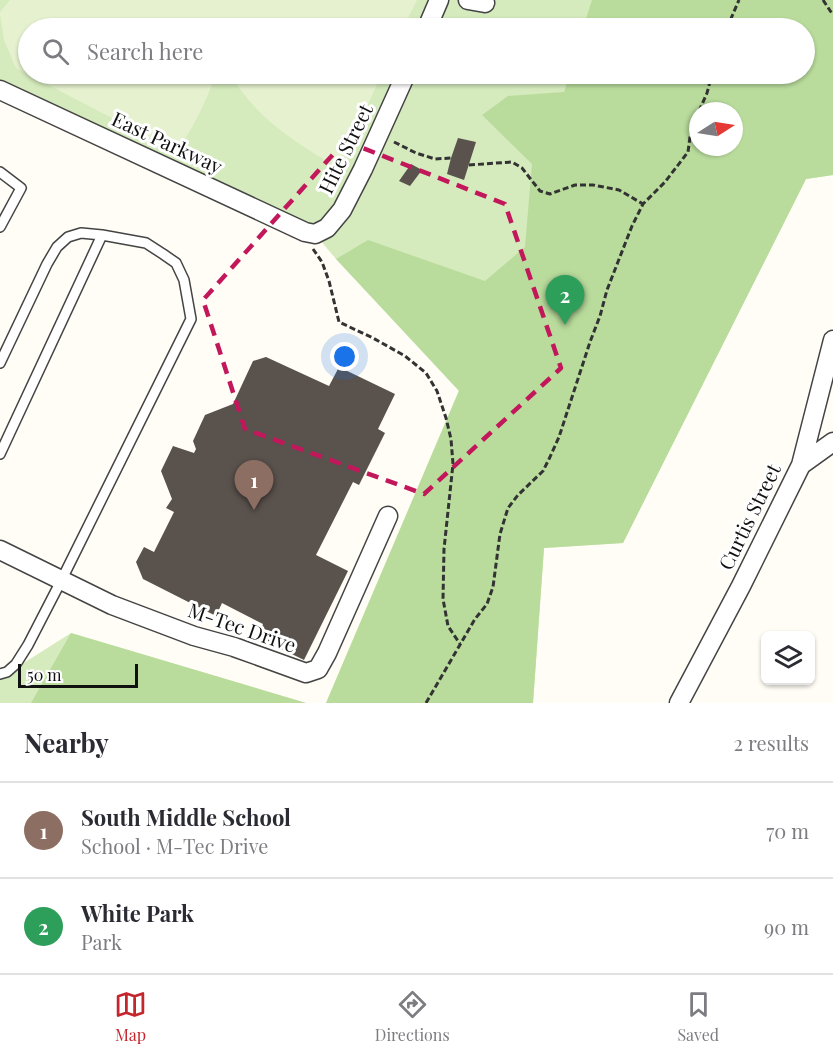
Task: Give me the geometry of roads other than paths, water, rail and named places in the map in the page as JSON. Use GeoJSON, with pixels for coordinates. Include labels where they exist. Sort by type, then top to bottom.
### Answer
{"type":"FeatureCollection","features":[{"type":"Feature","properties":{"kind":"street"},"geometry":{"type":"LineString","coordinates":[[431,18],[439,0]]}},
{"type":"Feature","properties":{"kind":"street","name":"Hite Street"},"geometry":{"type":"LineString","coordinates":[[315,234],[327,228],[342,210],[402,84]]}},
{"type":"Feature","properties":{"kind":"street","name":"East Parkway"},"geometry":{"type":"LineString","coordinates":[[0,90],[305,232],[315,234]]}},
{"type":"Feature","properties":{"kind":"street","name":"Curtis Street"},"geometry":{"type":"LineString","coordinates":[[679,703],[741,586],[801,465],[833,340]]}},
{"type":"Feature","properties":{"kind":"street"},"geometry":{"type":"LineString","coordinates":[[801,465],[833,442]]}},
{"type":"Feature","properties":{"kind":"street","name":"M-Tec Drive"},"geometry":{"type":"LineString","coordinates":[[0,550],[112,605],[194,636],[234,647],[306,673],[318,669],[327,654],[388,516]]}},
{"type":"Feature","properties":{"kind":"lane"},"geometry":{"type":"LineString","coordinates":[[0,172],[21,188],[0,227]]}},
{"type":"Feature","properties":{"kind":"lane"},"geometry":{"type":"LineString","coordinates":[[0,363],[47,264],[57,247],[68,237],[81,233],[146,243],[176,263],[184,280],[191,319],[28,645],[16,664],[7,672],[0,674]]}},
{"type":"Feature","properties":{"kind":"lane"},"geometry":{"type":"LineString","coordinates":[[0,454],[102,235]]}},
{"type":"Feature","properties":{"kind":"place","name":"White Park"},"geometry":{"type":"Point","coordinates":[565,325]}},
{"type":"Feature","properties":{"kind":"place","name":"South Middle School"},"geometry":{"type":"Point","coordinates":[254,510]}}]}
